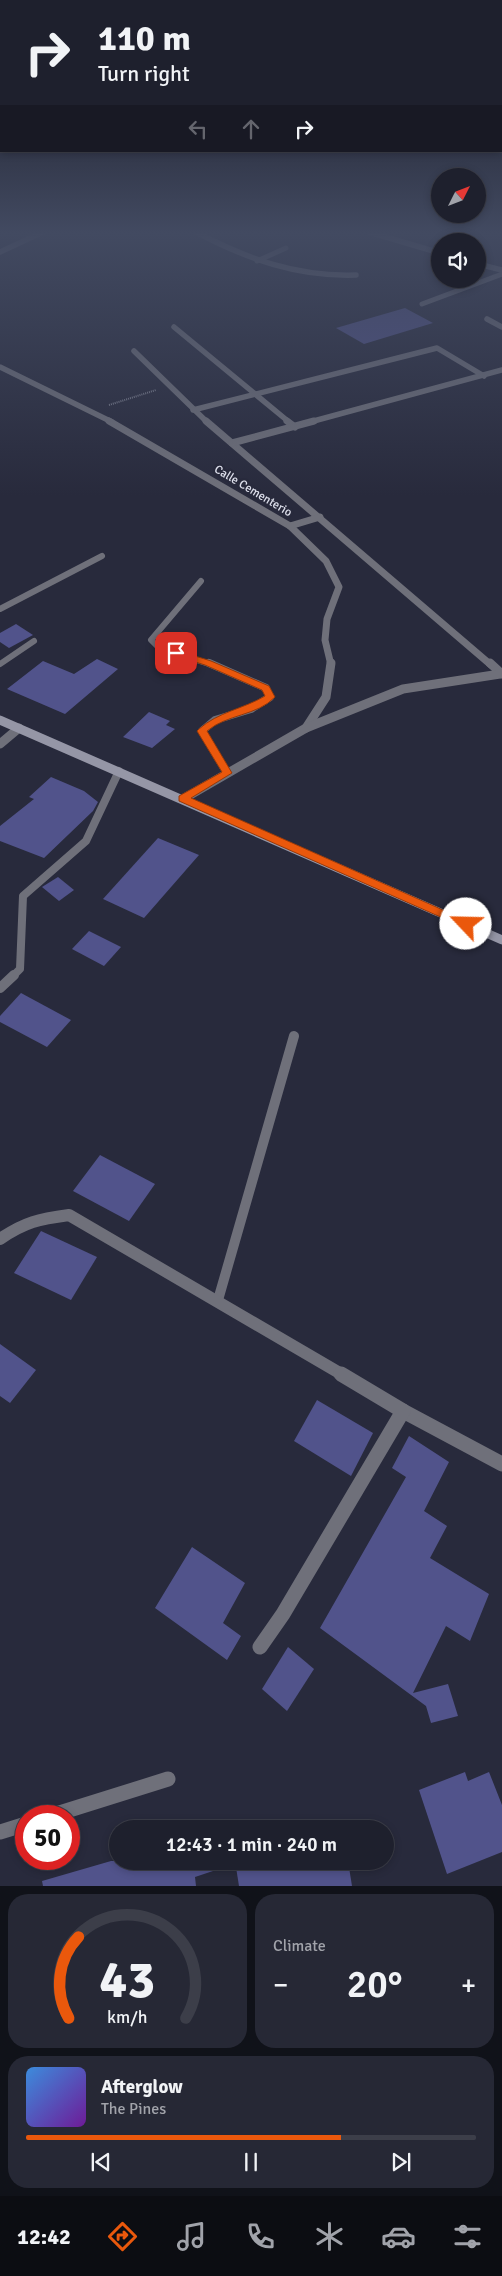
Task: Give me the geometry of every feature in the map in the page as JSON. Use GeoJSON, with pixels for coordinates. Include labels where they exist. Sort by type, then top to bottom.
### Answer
{"type":"FeatureCollection","features":[{"type":"Feature","properties":{"kind":"main road"},"geometry":{"type":"LineString","coordinates":[[0,720],[183,798],[502,940]]}},
{"type":"Feature","properties":{"kind":"street"},"geometry":{"type":"LineString","coordinates":[[489,320],[502,327]]}},
{"type":"Feature","properties":{"kind":"street"},"geometry":{"type":"LineString","coordinates":[[174,327],[295,427]]}},
{"type":"Feature","properties":{"kind":"street"},"geometry":{"type":"LineString","coordinates":[[193,410],[437,348],[444,350],[484,376]]}},
{"type":"Feature","properties":{"kind":"street"},"geometry":{"type":"LineString","coordinates":[[134,351],[193,410],[501,674]]}},
{"type":"Feature","properties":{"kind":"street","name":"Calle Cementerio"},"geometry":{"type":"LineString","coordinates":[[0,367],[130,431],[290,526],[335,574],[340,587],[327,619],[325,640],[332,662],[326,697],[306,728]]}},
{"type":"Feature","properties":{"kind":"street"},"geometry":{"type":"LineString","coordinates":[[232,443],[502,370]]}},
{"type":"Feature","properties":{"kind":"street"},"geometry":{"type":"LineString","coordinates":[[290,526],[320,517]]}},
{"type":"Feature","properties":{"kind":"street"},"geometry":{"type":"LineString","coordinates":[[183,798],[306,728],[403,689],[501,674]]}},
{"type":"Feature","properties":{"kind":"street"},"geometry":{"type":"LineString","coordinates":[[0,744],[19,728]]}},
{"type":"Feature","properties":{"kind":"street"},"geometry":{"type":"LineString","coordinates":[[0,1240],[22,1225],[37,1219],[70,1215],[218,1300],[403,1411],[502,1464]]}},
{"type":"Feature","properties":{"kind":"street"},"geometry":{"type":"LineString","coordinates":[[260,1647],[283,1614],[403,1411]]}},
{"type":"Feature","properties":{"kind":"street"},"geometry":{"type":"LineString","coordinates":[[80,1807],[168,1779]]}},
{"type":"Feature","properties":{"kind":"street"},"geometry":{"type":"LineString","coordinates":[[0,1832],[15,1827]]}},
{"type":"Feature","properties":{"kind":"lane"},"geometry":{"type":"LineString","coordinates":[[0,610],[102,556]]}},
{"type":"Feature","properties":{"kind":"lane"},"geometry":{"type":"LineString","coordinates":[[201,582],[151,640],[159,648],[208,663],[266,688],[270,697],[251,709],[215,720],[202,731],[227,773]]}},
{"type":"Feature","properties":{"kind":"lane"},"geometry":{"type":"LineString","coordinates":[[0,664],[34,641]]}},
{"type":"Feature","properties":{"kind":"lane"},"geometry":{"type":"LineString","coordinates":[[0,988],[20,969],[23,896],[86,841],[119,771]]}},
{"type":"Feature","properties":{"kind":"lane"},"geometry":{"type":"LineString","coordinates":[[218,1300],[294,1036]]}},
{"type":"Feature","properties":{"kind":"path"},"geometry":{"type":"LineString","coordinates":[[91,412],[168,385]]}},
{"type":"Feature","properties":{"kind":"building"},"geometry":{"type":"Polygon","coordinates":[[[364,320],[427,320],[433,323],[364,344],[336,328],[364,320]]]}},
{"type":"Feature","properties":{"kind":"building"},"geometry":{"type":"Polygon","coordinates":[[[16,624],[33,635],[9,648],[0,642],[0,633],[16,624]]]}},
{"type":"Feature","properties":{"kind":"building"},"geometry":{"type":"Polygon","coordinates":[[[97,659],[118,669],[65,714],[7,689],[43,661],[74,674],[97,659]]]}},
{"type":"Feature","properties":{"kind":"building"},"geometry":{"type":"Polygon","coordinates":[[[149,712],[170,721],[166,725],[175,729],[152,748],[123,737],[149,712]]]}},
{"type":"Feature","properties":{"kind":"building"},"geometry":{"type":"Polygon","coordinates":[[[51,777],[84,791],[98,802],[93,811],[44,858],[0,841],[0,826],[34,799],[29,797],[51,777]]]}},
{"type":"Feature","properties":{"kind":"building"},"geometry":{"type":"Polygon","coordinates":[[[158,838],[199,855],[144,918],[103,899],[158,838]]]}},
{"type":"Feature","properties":{"kind":"building"},"geometry":{"type":"Polygon","coordinates":[[[58,877],[74,890],[59,901],[42,887],[58,877]]]}},
{"type":"Feature","properties":{"kind":"building"},"geometry":{"type":"Polygon","coordinates":[[[89,931],[121,947],[104,966],[72,949],[89,931]]]}},
{"type":"Feature","properties":{"kind":"building"},"geometry":{"type":"Polygon","coordinates":[[[21,993],[71,1020],[47,1047],[0,1022],[0,1016],[21,993]]]}},
{"type":"Feature","properties":{"kind":"building"},"geometry":{"type":"Polygon","coordinates":[[[100,1155],[155,1184],[129,1221],[73,1191],[100,1155]]]}},
{"type":"Feature","properties":{"kind":"building"},"geometry":{"type":"Polygon","coordinates":[[[41,1231],[97,1257],[71,1300],[14,1273],[41,1231]]]}},
{"type":"Feature","properties":{"kind":"building"},"geometry":{"type":"Polygon","coordinates":[[[0,1344],[36,1370],[10,1403],[0,1396],[0,1344]]]}},
{"type":"Feature","properties":{"kind":"building"},"geometry":{"type":"Polygon","coordinates":[[[317,1400],[373,1433],[351,1476],[294,1441],[317,1400]]]}},
{"type":"Feature","properties":{"kind":"building"},"geometry":{"type":"Polygon","coordinates":[[[409,1436],[449,1462],[424,1511],[447,1526],[430,1558],[489,1594],[470,1641],[446,1626],[413,1693],[448,1684],[458,1716],[431,1723],[426,1706],[320,1628],[406,1477],[392,1468],[409,1436]]]}},
{"type":"Feature","properties":{"kind":"building"},"geometry":{"type":"Polygon","coordinates":[[[192,1547],[245,1583],[223,1623],[241,1636],[227,1660],[155,1608],[192,1547]]]}},
{"type":"Feature","properties":{"kind":"building"},"geometry":{"type":"Polygon","coordinates":[[[288,1647],[314,1669],[287,1711],[262,1689],[288,1647]]]}},
{"type":"Feature","properties":{"kind":"building"},"geometry":{"type":"Polygon","coordinates":[[[465,1772],[468,1781],[489,1772],[502,1805],[502,1852],[447,1874],[419,1790],[465,1772]]]}},
{"type":"Feature","properties":{"kind":"building"},"geometry":{"type":"Polygon","coordinates":[[[109,1862],[109,1870],[216,1870],[195,1877],[196,1886],[43,1886],[42,1881],[109,1862]]]}},
{"type":"Feature","properties":{"kind":"building"},"geometry":{"type":"Polygon","coordinates":[[[236,1870],[349,1870],[352,1886],[239,1886],[236,1870]]]}},
{"type":"Feature","properties":{"kind":"route"},"geometry":{"type":"LineString","coordinates":[[176,653],[208,663],[266,688],[270,697],[251,709],[215,720],[202,731],[227,773],[183,798],[466,924]]}}]}
